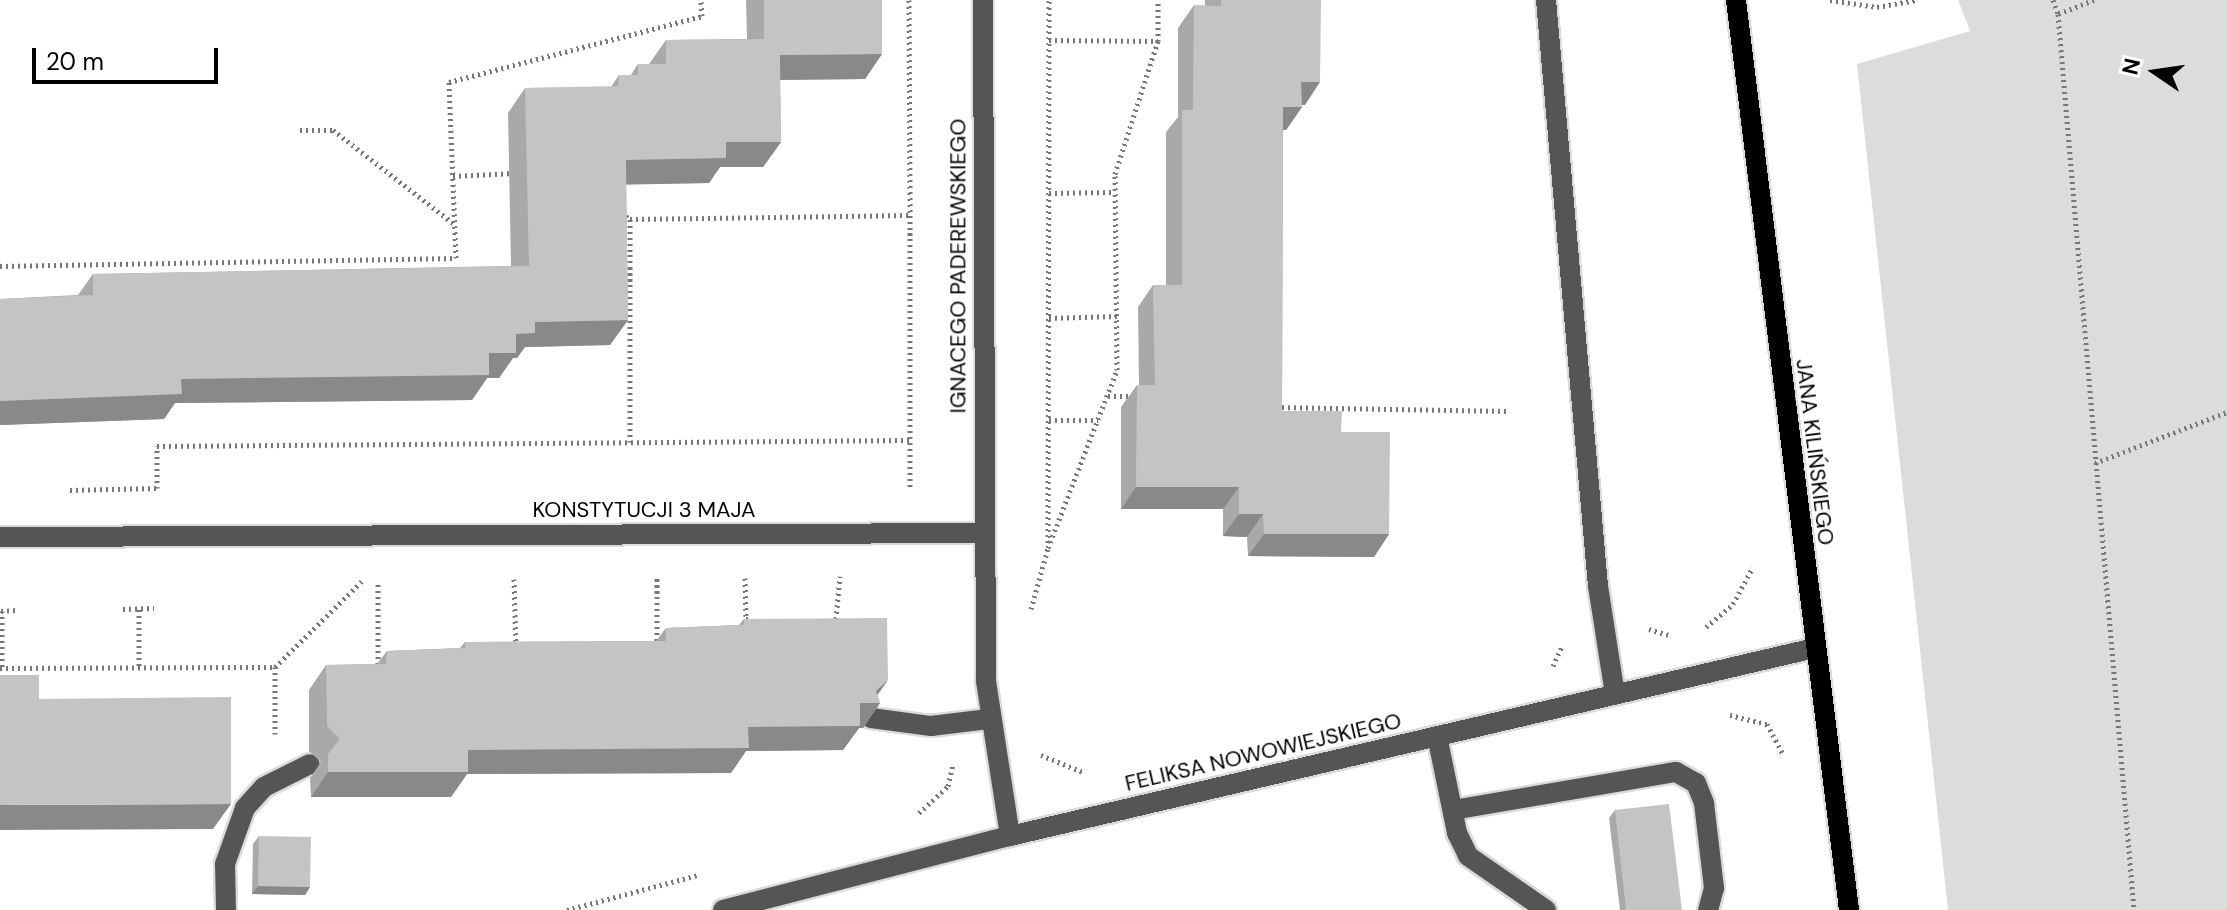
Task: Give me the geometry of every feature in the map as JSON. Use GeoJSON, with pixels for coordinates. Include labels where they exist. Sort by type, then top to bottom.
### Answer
{"type":"FeatureCollection","features":[{"type":"Feature","properties":{"kind":"main road","name":"JANA KILIŃSKIEGO"},"geometry":{"type":"LineString","coordinates":[[1736,0],[1849,910]]}},
{"type":"Feature","properties":{"kind":"street","name":"IGNACEGO PADEREWSKIEGO"},"geometry":{"type":"LineString","coordinates":[[982,533],[983,0]]}},
{"type":"Feature","properties":{"kind":"street"},"geometry":{"type":"LineString","coordinates":[[1546,0],[1604,629],[1615,694]]}},
{"type":"Feature","properties":{"kind":"street","name":"KONSTYTUCJI 3 MAJA"},"geometry":{"type":"LineString","coordinates":[[0,537],[982,533]]}},
{"type":"Feature","properties":{"kind":"street"},"geometry":{"type":"LineString","coordinates":[[982,533],[989,719],[1010,836]]}},
{"type":"Feature","properties":{"kind":"street","name":"FELIKSA NOWOWIEJSKIEGO"},"geometry":{"type":"LineString","coordinates":[[723,910],[1010,836],[1815,648]]}},
{"type":"Feature","properties":{"kind":"street"},"geometry":{"type":"LineString","coordinates":[[871,718],[931,726],[989,719]]}},
{"type":"Feature","properties":{"kind":"street"},"geometry":{"type":"LineString","coordinates":[[1437,736],[1453,810],[1468,856],[1546,910]]}},
{"type":"Feature","properties":{"kind":"street"},"geometry":{"type":"LineString","coordinates":[[226,910],[225,864],[245,808],[275,779],[310,764]]}},
{"type":"Feature","properties":{"kind":"street"},"geometry":{"type":"LineString","coordinates":[[1453,810],[1676,772],[1696,783],[1704,803],[1714,888],[1708,910]]}},
{"type":"Feature","properties":{"kind":"path"},"geometry":{"type":"LineString","coordinates":[[0,266],[456,258],[449,82],[702,16],[701,0]]}},
{"type":"Feature","properties":{"kind":"path"},"geometry":{"type":"LineString","coordinates":[[909,0],[910,534]]}},
{"type":"Feature","properties":{"kind":"path"},"geometry":{"type":"LineString","coordinates":[[1048,548],[1049,0]]}},
{"type":"Feature","properties":{"kind":"path"},"geometry":{"type":"LineString","coordinates":[[1030,615],[1048,548],[1117,370],[1115,174],[1158,41],[1158,0]]}},
{"type":"Feature","properties":{"kind":"path"},"geometry":{"type":"LineString","coordinates":[[1830,0],[1877,7],[1915,0]]}},
{"type":"Feature","properties":{"kind":"path"},"geometry":{"type":"LineString","coordinates":[[2053,0],[2058,14],[2134,910]]}},
{"type":"Feature","properties":{"kind":"path"},"geometry":{"type":"LineString","coordinates":[[2058,14],[2094,0]]}},
{"type":"Feature","properties":{"kind":"path"},"geometry":{"type":"LineString","coordinates":[[1049,40],[1158,41]]}},
{"type":"Feature","properties":{"kind":"path"},"geometry":{"type":"LineString","coordinates":[[300,130],[333,130],[454,225]]}},
{"type":"Feature","properties":{"kind":"path"},"geometry":{"type":"LineString","coordinates":[[453,176],[520,173]]}},
{"type":"Feature","properties":{"kind":"path"},"geometry":{"type":"LineString","coordinates":[[1049,193],[1115,192]]}},
{"type":"Feature","properties":{"kind":"path"},"geometry":{"type":"LineString","coordinates":[[608,202],[630,219],[910,215]]}},
{"type":"Feature","properties":{"kind":"path"},"geometry":{"type":"LineString","coordinates":[[630,219],[630,442]]}},
{"type":"Feature","properties":{"kind":"path"},"geometry":{"type":"LineString","coordinates":[[1049,318],[1117,316]]}},
{"type":"Feature","properties":{"kind":"path"},"geometry":{"type":"LineString","coordinates":[[1108,396],[1139,396]]}},
{"type":"Feature","properties":{"kind":"path"},"geometry":{"type":"LineString","coordinates":[[1263,407],[1508,411]]}},
{"type":"Feature","properties":{"kind":"path"},"geometry":{"type":"LineString","coordinates":[[2095,463],[2227,412]]}},
{"type":"Feature","properties":{"kind":"path"},"geometry":{"type":"LineString","coordinates":[[1049,420],[1098,420]]}},
{"type":"Feature","properties":{"kind":"path"},"geometry":{"type":"LineString","coordinates":[[63,490],[157,488],[157,446],[911,440]]}},
{"type":"Feature","properties":{"kind":"path"},"geometry":{"type":"LineString","coordinates":[[1702,630],[1733,604],[1753,567]]}},
{"type":"Feature","properties":{"kind":"path"},"geometry":{"type":"LineString","coordinates":[[824,576],[854,576]]}},
{"type":"Feature","properties":{"kind":"path"},"geometry":{"type":"LineString","coordinates":[[828,619],[840,619],[840,576]]}},
{"type":"Feature","properties":{"kind":"path"},"geometry":{"type":"LineString","coordinates":[[730,577],[761,577]]}},
{"type":"Feature","properties":{"kind":"path"},"geometry":{"type":"LineString","coordinates":[[745,577],[746,619],[756,619]]}},
{"type":"Feature","properties":{"kind":"path"},"geometry":{"type":"LineString","coordinates":[[641,578],[671,578]]}},
{"type":"Feature","properties":{"kind":"path"},"geometry":{"type":"LineString","coordinates":[[657,578],[657,652]]}},
{"type":"Feature","properties":{"kind":"path"},"geometry":{"type":"LineString","coordinates":[[514,579],[516,652]]}},
{"type":"Feature","properties":{"kind":"path"},"geometry":{"type":"LineString","coordinates":[[499,580],[530,579]]}},
{"type":"Feature","properties":{"kind":"path"},"geometry":{"type":"LineString","coordinates":[[275,738],[275,667],[359,581],[393,581]]}},
{"type":"Feature","properties":{"kind":"path"},"geometry":{"type":"LineString","coordinates":[[378,581],[378,676]]}},
{"type":"Feature","properties":{"kind":"path"},"geometry":{"type":"LineString","coordinates":[[123,609],[154,608]]}},
{"type":"Feature","properties":{"kind":"path"},"geometry":{"type":"LineString","coordinates":[[139,609],[139,668]]}},
{"type":"Feature","properties":{"kind":"path"},"geometry":{"type":"LineString","coordinates":[[16,610],[1,611],[1,668],[275,667]]}},
{"type":"Feature","properties":{"kind":"path"},"geometry":{"type":"LineString","coordinates":[[1538,673],[1553,666],[1564,638],[1640,621],[1650,630],[1677,635]]}},
{"type":"Feature","properties":{"kind":"path"},"geometry":{"type":"LineString","coordinates":[[904,819],[935,803],[948,786],[953,765],[1030,742],[1061,767],[1095,772]]}},
{"type":"Feature","properties":{"kind":"path"},"geometry":{"type":"LineString","coordinates":[[567,910],[706,873]]}},
{"type":"Feature","properties":{"kind":"shaded area"},"geometry":{"type":"Polygon","coordinates":[[[1958,0],[2227,0],[2227,910],[1948,910],[1857,64],[1970,31],[1958,0]]]}},
{"type":"Feature","properties":{"kind":"building"},"geometry":{"type":"Polygon","coordinates":[[[764,0],[882,0],[882,54],[780,55],[781,142],[726,142],[726,158],[626,160],[628,320],[535,322],[535,333],[516,334],[516,353],[489,353],[489,375],[181,379],[182,394],[0,401],[0,299],[93,295],[93,274],[529,266],[525,88],[618,86],[619,75],[638,75],[638,64],[666,64],[666,40],[764,39],[764,0]]]}},
{"type":"Feature","properties":{"kind":"building"},"geometry":{"type":"Polygon","coordinates":[[[1221,0],[1321,0],[1320,82],[1301,82],[1302,107],[1283,107],[1282,411],[1342,411],[1341,432],[1390,432],[1389,534],[1264,534],[1263,514],[1239,514],[1239,487],[1136,487],[1137,385],[1155,385],[1153,285],[1182,285],[1182,110],[1193,110],[1194,5],[1221,6],[1221,0]]]}},
{"type":"Feature","properties":{"kind":"building"},"geometry":{"type":"Polygon","coordinates":[[[887,618],[888,680],[876,691],[880,703],[860,703],[860,726],[748,727],[749,748],[468,750],[468,772],[328,772],[328,754],[340,739],[327,726],[326,665],[386,664],[387,651],[465,648],[465,642],[666,641],[666,628],[744,625],[744,619],[887,618]]]}},
{"type":"Feature","properties":{"kind":"building"},"geometry":{"type":"Polygon","coordinates":[[[0,675],[39,675],[39,699],[231,697],[231,804],[0,805],[0,675]]]}},
{"type":"Feature","properties":{"kind":"building"},"geometry":{"type":"Polygon","coordinates":[[[1669,804],[1682,910],[1626,910],[1615,810],[1669,804]]]}},
{"type":"Feature","properties":{"kind":"building"},"geometry":{"type":"Polygon","coordinates":[[[259,836],[311,837],[310,887],[258,886],[259,836]]]}}]}
